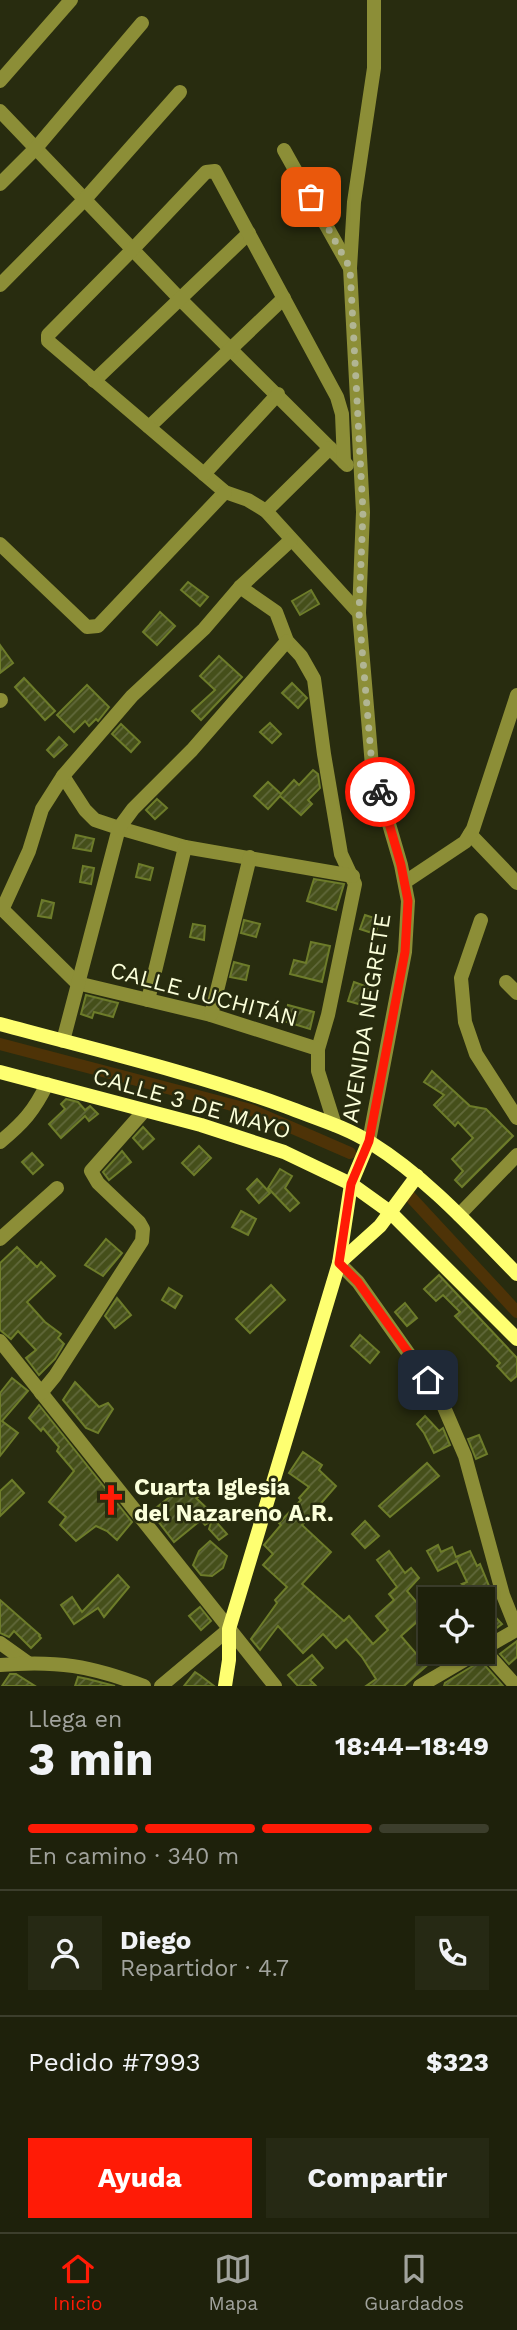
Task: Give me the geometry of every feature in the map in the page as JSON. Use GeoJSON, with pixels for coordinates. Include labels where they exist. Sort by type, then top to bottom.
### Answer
{"type":"FeatureCollection","features":[{"type":"Feature","properties":{"kind":"street"},"geometry":{"type":"LineString","coordinates":[[0,81],[71,0]]}},
{"type":"Feature","properties":{"kind":"street","name":"AVENIDA NEGRETE"},"geometry":{"type":"LineString","coordinates":[[369,1141],[405,952],[408,901],[372,766],[359,613],[363,512],[350,268],[354,202],[374,68],[374,0]]}},
{"type":"Feature","properties":{"kind":"street"},"geometry":{"type":"LineString","coordinates":[[0,184],[36,148],[142,23]]}},
{"type":"Feature","properties":{"kind":"street"},"geometry":{"type":"LineString","coordinates":[[0,285],[86,198],[180,92]]}},
{"type":"Feature","properties":{"kind":"street"},"geometry":{"type":"LineString","coordinates":[[0,111],[180,299],[361,479]]}},
{"type":"Feature","properties":{"kind":"street"},"geometry":{"type":"LineString","coordinates":[[284,150],[350,268]]}},
{"type":"Feature","properties":{"kind":"street"},"geometry":{"type":"LineString","coordinates":[[344,462],[342,414],[337,397],[215,171],[206,172],[48,335],[48,341],[225,492],[248,500],[266,511],[359,613]]}},
{"type":"Feature","properties":{"kind":"street"},"geometry":{"type":"LineString","coordinates":[[94,381],[249,233]]}},
{"type":"Feature","properties":{"kind":"street"},"geometry":{"type":"LineString","coordinates":[[149,427],[284,298]]}},
{"type":"Feature","properties":{"kind":"street"},"geometry":{"type":"LineString","coordinates":[[204,474],[278,394]]}},
{"type":"Feature","properties":{"kind":"street"},"geometry":{"type":"LineString","coordinates":[[266,511],[330,448]]}},
{"type":"Feature","properties":{"kind":"street"},"geometry":{"type":"LineString","coordinates":[[0,544],[86,627],[98,626],[225,492]]}},
{"type":"Feature","properties":{"kind":"street"},"geometry":{"type":"LineString","coordinates":[[77,983],[1,908],[29,850],[42,809],[63,776],[132,696],[204,629],[240,587],[291,540]]}},
{"type":"Feature","properties":{"kind":"street"},"geometry":{"type":"LineString","coordinates":[[240,587],[276,612],[287,641],[301,656],[314,679],[341,854],[355,884],[328,1016],[318,1049],[318,1071],[335,1125]]}},
{"type":"Feature","properties":{"kind":"street"},"geometry":{"type":"LineString","coordinates":[[63,1041],[119,828],[192,750],[287,641]]}},
{"type":"Feature","properties":{"kind":"street"},"geometry":{"type":"LineString","coordinates":[[405,883],[465,842],[470,834],[517,695]]}},
{"type":"Feature","properties":{"kind":"street"},"geometry":{"type":"LineString","coordinates":[[63,776],[85,810],[95,820],[185,847],[353,876]]}},
{"type":"Feature","properties":{"kind":"street"},"geometry":{"type":"LineString","coordinates":[[470,834],[517,883]]}},
{"type":"Feature","properties":{"kind":"street"},"geometry":{"type":"LineString","coordinates":[[148,1000],[185,847]]}},
{"type":"Feature","properties":{"kind":"street"},"geometry":{"type":"LineString","coordinates":[[211,1015],[250,857]]}},
{"type":"Feature","properties":{"kind":"street"},"geometry":{"type":"LineString","coordinates":[[481,920],[461,978],[465,1022],[477,1054],[517,1118]]}},
{"type":"Feature","properties":{"kind":"street"},"geometry":{"type":"LineString","coordinates":[[506,982],[517,993]]}},
{"type":"Feature","properties":{"kind":"street","name":"CALLE JUCHITÁN"},"geometry":{"type":"LineString","coordinates":[[77,983],[211,1015],[318,1049]]}},
{"type":"Feature","properties":{"kind":"street"},"geometry":{"type":"LineString","coordinates":[[0,1024],[237,1089],[335,1125],[369,1141],[417,1176],[517,1275]]}},
{"type":"Feature","properties":{"kind":"street","name":"CALLE 3 DE MAYO"},"geometry":{"type":"LineString","coordinates":[[0,1072],[201,1125],[284,1152],[351,1184],[390,1212],[517,1339]]}},
{"type":"Feature","properties":{"kind":"street"},"geometry":{"type":"LineString","coordinates":[[0,1142],[26,1120],[47,1084]]}},
{"type":"Feature","properties":{"kind":"street"},"geometry":{"type":"LineString","coordinates":[[41,1393],[55,1376],[142,1241],[143,1229],[139,1222],[98,1183],[91,1171],[144,1111]]}},
{"type":"Feature","properties":{"kind":"street"},"geometry":{"type":"LineString","coordinates":[[225,1686],[229,1660],[229,1629],[339,1263],[351,1184],[369,1141]]}},
{"type":"Feature","properties":{"kind":"street"},"geometry":{"type":"LineString","coordinates":[[459,1215],[517,1155]]}},
{"type":"Feature","properties":{"kind":"street"},"geometry":{"type":"LineString","coordinates":[[339,1263],[380,1226],[417,1176]]}},
{"type":"Feature","properties":{"kind":"street"},"geometry":{"type":"LineString","coordinates":[[0,1239],[57,1188]]}},
{"type":"Feature","properties":{"kind":"street"},"geometry":{"type":"LineString","coordinates":[[339,1263],[358,1282],[440,1398],[465,1456],[503,1595],[517,1630],[495,1642]]}},
{"type":"Feature","properties":{"kind":"street"},"geometry":{"type":"LineString","coordinates":[[0,1341],[275,1686]]}},
{"type":"Feature","properties":{"kind":"street"},"geometry":{"type":"LineString","coordinates":[[161,1686],[229,1629]]}},
{"type":"Feature","properties":{"kind":"street"},"geometry":{"type":"LineString","coordinates":[[0,1643],[28,1663]]}},
{"type":"Feature","properties":{"kind":"street"},"geometry":{"type":"LineString","coordinates":[[0,1665],[49,1662],[106,1672],[144,1686]]}},
{"type":"Feature","properties":{"kind":"street"},"geometry":{"type":"LineString","coordinates":[[495,1662],[516,1686]]}},
{"type":"Feature","properties":{"kind":"street"},"geometry":{"type":"LineString","coordinates":[[420,1686],[458,1664]]}},
{"type":"Feature","properties":{"kind":"building"},"geometry":{"type":"Polygon","coordinates":[[[188,582],[208,597],[200,606],[181,590],[188,582]]]}},
{"type":"Feature","properties":{"kind":"building"},"geometry":{"type":"Polygon","coordinates":[[[311,590],[319,604],[300,615],[292,601],[311,590]]]}},
{"type":"Feature","properties":{"kind":"building"},"geometry":{"type":"Polygon","coordinates":[[[160,612],[175,626],[157,645],[143,632],[160,612]]]}},
{"type":"Feature","properties":{"kind":"building"},"geometry":{"type":"Polygon","coordinates":[[[0,645],[13,663],[0,673],[0,645]]]}},
{"type":"Feature","properties":{"kind":"building"},"geometry":{"type":"Polygon","coordinates":[[[219,656],[242,677],[201,720],[192,711],[215,690],[200,676],[219,656]]]}},
{"type":"Feature","properties":{"kind":"building"},"geometry":{"type":"Polygon","coordinates":[[[24,678],[55,711],[45,720],[15,687],[24,678]]]}},
{"type":"Feature","properties":{"kind":"building"},"geometry":{"type":"Polygon","coordinates":[[[292,683],[307,698],[298,708],[282,693],[292,683]]]}},
{"type":"Feature","properties":{"kind":"building"},"geometry":{"type":"Polygon","coordinates":[[[87,685],[109,707],[98,721],[96,719],[89,726],[85,721],[74,732],[57,715],[87,685]]]}},
{"type":"Feature","properties":{"kind":"building"},"geometry":{"type":"Polygon","coordinates":[[[270,723],[281,734],[272,743],[260,732],[270,723]]]}},
{"type":"Feature","properties":{"kind":"building"},"geometry":{"type":"Polygon","coordinates":[[[121,724],[140,742],[131,752],[112,734],[121,724]]]}},
{"type":"Feature","properties":{"kind":"building"},"geometry":{"type":"Polygon","coordinates":[[[59,737],[67,745],[54,757],[47,750],[59,737]]]}},
{"type":"Feature","properties":{"kind":"building"},"geometry":{"type":"Polygon","coordinates":[[[313,770],[318,774],[320,788],[308,800],[312,804],[301,815],[280,796],[268,809],[254,796],[268,782],[281,794],[294,780],[299,785],[313,770]]]}},
{"type":"Feature","properties":{"kind":"building"},"geometry":{"type":"Polygon","coordinates":[[[157,799],[167,808],[155,819],[146,810],[157,799]]]}},
{"type":"Feature","properties":{"kind":"building"},"geometry":{"type":"Polygon","coordinates":[[[76,835],[94,839],[91,851],[73,848],[76,835]]]}},
{"type":"Feature","properties":{"kind":"building"},"geometry":{"type":"Polygon","coordinates":[[[139,864],[153,868],[150,880],[136,877],[139,864]]]}},
{"type":"Feature","properties":{"kind":"building"},"geometry":{"type":"Polygon","coordinates":[[[83,866],[94,868],[91,884],[80,882],[83,866]]]}},
{"type":"Feature","properties":{"kind":"building"},"geometry":{"type":"Polygon","coordinates":[[[314,879],[344,884],[336,910],[307,901],[314,879]]]}},
{"type":"Feature","properties":{"kind":"building"},"geometry":{"type":"Polygon","coordinates":[[[42,900],[54,903],[51,918],[38,916],[42,900]]]}},
{"type":"Feature","properties":{"kind":"building"},"geometry":{"type":"Polygon","coordinates":[[[365,915],[380,920],[375,934],[360,929],[365,915]]]}},
{"type":"Feature","properties":{"kind":"building"},"geometry":{"type":"Polygon","coordinates":[[[244,920],[260,924],[256,937],[241,933],[244,920]]]}},
{"type":"Feature","properties":{"kind":"building"},"geometry":{"type":"Polygon","coordinates":[[[193,924],[205,926],[204,940],[190,937],[193,924]]]}},
{"type":"Feature","properties":{"kind":"building"},"geometry":{"type":"Polygon","coordinates":[[[311,942],[330,946],[322,982],[290,974],[294,960],[306,963],[311,942]]]}},
{"type":"Feature","properties":{"kind":"building"},"geometry":{"type":"Polygon","coordinates":[[[234,962],[249,966],[246,980],[230,977],[234,962]]]}},
{"type":"Feature","properties":{"kind":"building"},"geometry":{"type":"Polygon","coordinates":[[[354,982],[368,987],[362,1005],[348,1001],[354,982]]]}},
{"type":"Feature","properties":{"kind":"building"},"geometry":{"type":"Polygon","coordinates":[[[86,995],[118,1003],[113,1017],[94,1012],[92,1018],[81,1014],[86,995]]]}},
{"type":"Feature","properties":{"kind":"building"},"geometry":{"type":"Polygon","coordinates":[[[288,1005],[314,1012],[310,1029],[284,1021],[288,1005]]]}},
{"type":"Feature","properties":{"kind":"building"},"geometry":{"type":"Polygon","coordinates":[[[432,1071],[470,1106],[486,1109],[513,1136],[462,1187],[455,1180],[463,1171],[452,1159],[473,1138],[458,1122],[455,1126],[434,1105],[444,1095],[424,1082],[432,1071]]]}},
{"type":"Feature","properties":{"kind":"building"},"geometry":{"type":"Polygon","coordinates":[[[66,1099],[78,1102],[85,1110],[90,1106],[98,1114],[89,1121],[85,1116],[61,1138],[49,1124],[65,1109],[61,1104],[66,1099]]]}},
{"type":"Feature","properties":{"kind":"building"},"geometry":{"type":"Polygon","coordinates":[[[143,1127],[154,1139],[143,1149],[133,1138],[143,1127]]]}},
{"type":"Feature","properties":{"kind":"building"},"geometry":{"type":"Polygon","coordinates":[[[199,1146],[211,1158],[194,1175],[182,1163],[199,1146]]]}},
{"type":"Feature","properties":{"kind":"building"},"geometry":{"type":"Polygon","coordinates":[[[122,1151],[131,1162],[109,1180],[103,1172],[122,1151]]]}},
{"type":"Feature","properties":{"kind":"building"},"geometry":{"type":"Polygon","coordinates":[[[32,1153],[43,1165],[33,1174],[22,1162],[32,1153]]]}},
{"type":"Feature","properties":{"kind":"building"},"geometry":{"type":"Polygon","coordinates":[[[280,1169],[292,1176],[285,1188],[299,1203],[290,1211],[268,1188],[280,1169]]]}},
{"type":"Feature","properties":{"kind":"building"},"geometry":{"type":"Polygon","coordinates":[[[257,1179],[270,1193],[259,1203],[247,1189],[257,1179]]]}},
{"type":"Feature","properties":{"kind":"building"},"geometry":{"type":"Polygon","coordinates":[[[241,1211],[256,1219],[248,1235],[232,1227],[241,1211]]]}},
{"type":"Feature","properties":{"kind":"building"},"geometry":{"type":"Polygon","coordinates":[[[106,1239],[122,1253],[103,1276],[85,1265],[106,1239]]]}},
{"type":"Feature","properties":{"kind":"building"},"geometry":{"type":"Polygon","coordinates":[[[17,1247],[37,1267],[41,1262],[55,1276],[27,1302],[45,1322],[61,1334],[58,1338],[64,1344],[55,1359],[39,1375],[26,1358],[36,1350],[18,1331],[11,1339],[0,1330],[0,1263],[17,1247]]]}},
{"type":"Feature","properties":{"kind":"building"},"geometry":{"type":"Polygon","coordinates":[[[439,1275],[517,1358],[517,1376],[511,1381],[497,1366],[500,1363],[455,1316],[460,1312],[443,1295],[436,1301],[424,1289],[439,1275]]]}},
{"type":"Feature","properties":{"kind":"building"},"geometry":{"type":"Polygon","coordinates":[[[271,1285],[285,1300],[250,1333],[236,1319],[271,1285]]]}},
{"type":"Feature","properties":{"kind":"building"},"geometry":{"type":"Polygon","coordinates":[[[169,1288],[182,1296],[175,1308],[162,1300],[169,1288]]]}},
{"type":"Feature","properties":{"kind":"building"},"geometry":{"type":"Polygon","coordinates":[[[117,1298],[131,1315],[115,1328],[105,1316],[117,1298]]]}},
{"type":"Feature","properties":{"kind":"building"},"geometry":{"type":"Polygon","coordinates":[[[405,1303],[417,1318],[407,1326],[395,1312],[405,1303]]]}},
{"type":"Feature","properties":{"kind":"building"},"geometry":{"type":"Polygon","coordinates":[[[360,1335],[379,1352],[370,1363],[351,1346],[360,1335]]]}},
{"type":"Feature","properties":{"kind":"building"},"geometry":{"type":"Polygon","coordinates":[[[12,1378],[28,1391],[2,1421],[18,1433],[0,1456],[0,1393],[12,1378]]]}},
{"type":"Feature","properties":{"kind":"building"},"geometry":{"type":"Polygon","coordinates":[[[75,1382],[99,1407],[108,1403],[113,1409],[98,1433],[86,1428],[63,1400],[75,1382]]]}},
{"type":"Feature","properties":{"kind":"building"},"geometry":{"type":"Polygon","coordinates":[[[39,1405],[132,1522],[117,1540],[96,1526],[76,1541],[60,1525],[66,1517],[49,1502],[74,1471],[43,1428],[41,1431],[29,1418],[39,1405]]]}},
{"type":"Feature","properties":{"kind":"building"},"geometry":{"type":"Polygon","coordinates":[[[425,1416],[439,1431],[443,1428],[450,1445],[434,1453],[417,1424],[425,1416]]]}},
{"type":"Feature","properties":{"kind":"building"},"geometry":{"type":"Polygon","coordinates":[[[479,1435],[487,1454],[476,1459],[468,1439],[479,1435]]]}},
{"type":"Feature","properties":{"kind":"building"},"geometry":{"type":"Polygon","coordinates":[[[303,1452],[322,1465],[319,1470],[336,1486],[302,1525],[331,1552],[302,1584],[344,1621],[349,1616],[373,1644],[388,1630],[376,1616],[394,1600],[389,1594],[397,1587],[377,1560],[389,1551],[405,1573],[411,1568],[419,1578],[407,1591],[418,1604],[418,1621],[401,1636],[418,1656],[418,1664],[429,1664],[404,1686],[366,1686],[376,1679],[346,1639],[336,1648],[323,1634],[303,1653],[278,1626],[260,1650],[251,1639],[277,1603],[275,1600],[287,1587],[263,1565],[273,1554],[264,1545],[309,1487],[289,1473],[303,1452]]]}},
{"type":"Feature","properties":{"kind":"building"},"geometry":{"type":"Polygon","coordinates":[[[427,1463],[439,1476],[390,1517],[379,1506],[427,1463]]]}},
{"type":"Feature","properties":{"kind":"building"},"geometry":{"type":"Polygon","coordinates":[[[12,1480],[24,1493],[0,1516],[0,1491],[12,1480]]]}},
{"type":"Feature","properties":{"kind":"building"},"geometry":{"type":"Polygon","coordinates":[[[187,1483],[198,1497],[196,1498],[213,1514],[211,1516],[227,1534],[219,1540],[209,1529],[212,1520],[205,1525],[201,1520],[174,1542],[151,1512],[187,1483]]]}},
{"type":"Feature","properties":{"kind":"building"},"geometry":{"type":"Polygon","coordinates":[[[365,1521],[379,1536],[365,1548],[352,1534],[365,1521]]]}},
{"type":"Feature","properties":{"kind":"building"},"geometry":{"type":"Polygon","coordinates":[[[210,1541],[227,1556],[223,1568],[212,1576],[201,1575],[193,1565],[199,1551],[210,1541]]]}},
{"type":"Feature","properties":{"kind":"building"},"geometry":{"type":"Polygon","coordinates":[[[438,1545],[441,1552],[452,1547],[456,1557],[470,1551],[477,1566],[480,1564],[489,1586],[467,1587],[462,1584],[467,1582],[457,1561],[438,1571],[427,1551],[438,1545]]]}},
{"type":"Feature","properties":{"kind":"building"},"geometry":{"type":"Polygon","coordinates":[[[118,1575],[129,1587],[104,1617],[98,1608],[74,1624],[61,1605],[72,1597],[82,1612],[118,1575]]]}},
{"type":"Feature","properties":{"kind":"building"},"geometry":{"type":"Polygon","coordinates":[[[0,1600],[40,1635],[41,1638],[31,1648],[14,1631],[9,1637],[0,1633],[0,1600]]]}},
{"type":"Feature","properties":{"kind":"building"},"geometry":{"type":"Polygon","coordinates":[[[200,1607],[211,1621],[201,1630],[189,1616],[200,1607]]]}},
{"type":"Feature","properties":{"kind":"building"},"geometry":{"type":"Polygon","coordinates":[[[495,1617],[502,1624],[495,1629],[495,1617]]]}},
{"type":"Feature","properties":{"kind":"building"},"geometry":{"type":"Polygon","coordinates":[[[517,1641],[517,1657],[509,1664],[500,1654],[517,1641]]]}},
{"type":"Feature","properties":{"kind":"building"},"geometry":{"type":"Polygon","coordinates":[[[312,1655],[323,1668],[310,1680],[316,1686],[298,1686],[288,1675],[312,1655]]]}},
{"type":"Feature","properties":{"kind":"building"},"geometry":{"type":"Polygon","coordinates":[[[476,1664],[484,1664],[503,1686],[444,1686],[476,1664]]]}},
{"type":"Feature","properties":{"kind":"building"},"geometry":{"type":"Polygon","coordinates":[[[195,1672],[201,1676],[214,1686],[184,1686],[195,1672]]]}},
{"type":"Feature","properties":{"kind":"building"},"geometry":{"type":"Polygon","coordinates":[[[10,1674],[16,1674],[35,1686],[2,1686],[10,1674]]]}},
{"type":"Feature","properties":{"kind":"building"},"geometry":{"type":"Polygon","coordinates":[[[78,1677],[88,1679],[115,1686],[75,1686],[78,1677]]]}},
{"type":"Feature","properties":{"kind":"waterway"},"geometry":{"type":"LineString","coordinates":[[0,1044],[251,1110],[350,1153]]}},
{"type":"Feature","properties":{"kind":"waterway"},"geometry":{"type":"LineString","coordinates":[[405,1191],[517,1312]]}},
{"type":"Feature","properties":{"kind":"way so far"},"geometry":{"type":"LineString","coordinates":[[311,197],[350,268],[363,512],[359,613],[372,766],[380,792]]}},
{"type":"Feature","properties":{"kind":"place","name":"Cuarta Iglesia del Nazareno A.R."},"geometry":{"type":"Point","coordinates":[111,1500]}},
{"type":"Feature","properties":{"kind":"route"},"geometry":{"type":"LineString","coordinates":[[380,792],[401,865],[408,901],[405,952],[369,1141],[351,1184],[339,1263],[358,1282],[428,1380]]}}]}
